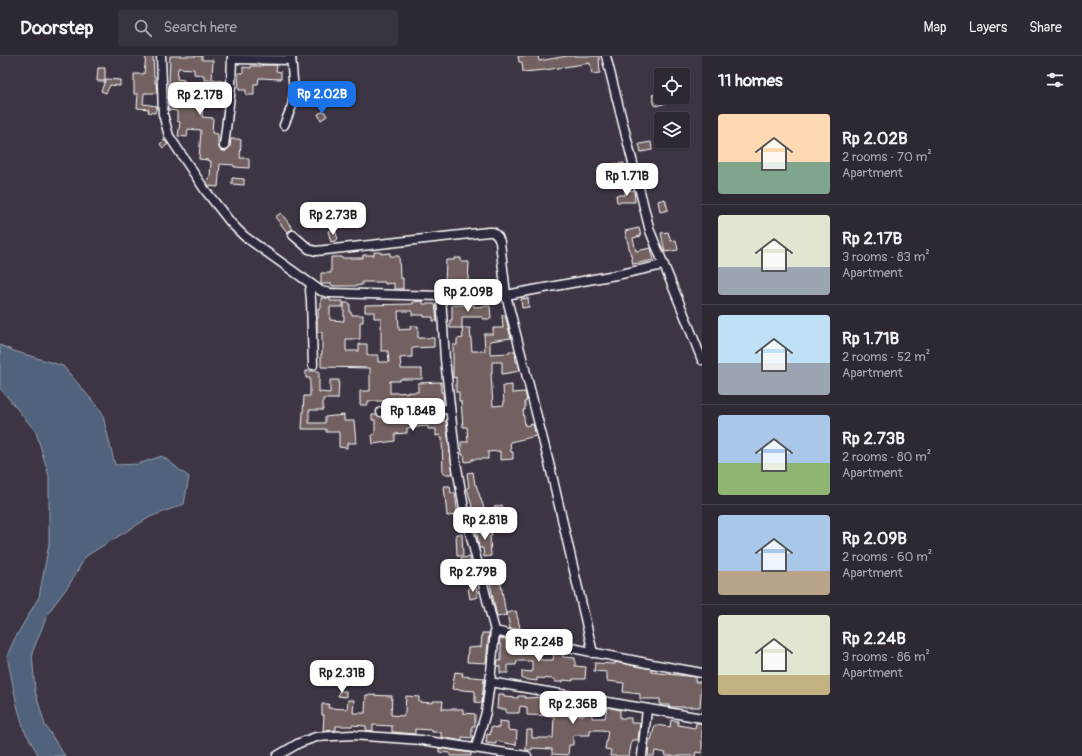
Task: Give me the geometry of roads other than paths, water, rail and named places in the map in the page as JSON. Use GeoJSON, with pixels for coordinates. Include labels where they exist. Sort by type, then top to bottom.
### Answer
{"type":"FeatureCollection","features":[{"type":"Feature","properties":{"kind":"street"},"geometry":{"type":"LineString","coordinates":[[161,56],[163,114],[169,136],[205,190],[244,236],[311,285],[325,293],[441,296],[510,294],[663,265]]}},
{"type":"Feature","properties":{"kind":"street"},"geometry":{"type":"LineString","coordinates":[[606,56],[650,231],[702,360]]}},
{"type":"Feature","properties":{"kind":"street"},"geometry":{"type":"LineString","coordinates":[[224,146],[231,88],[232,58],[291,58],[294,92],[292,106],[284,125]]}},
{"type":"Feature","properties":{"kind":"street"},"geometry":{"type":"LineString","coordinates":[[293,235],[312,250],[320,251],[493,232],[498,237],[593,653]]}},
{"type":"Feature","properties":{"kind":"street"},"geometry":{"type":"LineString","coordinates":[[311,285],[312,365]]}},
{"type":"Feature","properties":{"kind":"street"},"geometry":{"type":"LineString","coordinates":[[441,296],[450,410],[456,462],[465,514],[495,631],[486,712],[476,747]]}},
{"type":"Feature","properties":{"kind":"street"},"geometry":{"type":"LineString","coordinates":[[381,412],[450,410]]}},
{"type":"Feature","properties":{"kind":"street"},"geometry":{"type":"LineString","coordinates":[[495,631],[593,653],[702,673]]}},
{"type":"Feature","properties":{"kind":"street"},"geometry":{"type":"LineString","coordinates":[[490,682],[702,718]]}},
{"type":"Feature","properties":{"kind":"street"},"geometry":{"type":"LineString","coordinates":[[642,756],[647,709]]}},
{"type":"Feature","properties":{"kind":"street"},"geometry":{"type":"LineString","coordinates":[[277,756],[310,739],[335,735],[395,737],[476,747],[527,756]]}},
{"type":"Feature","properties":{"kind":"water"},"geometry":{"type":"Polygon","coordinates":[[[0,345],[14,351],[63,366],[102,412],[115,465],[138,464],[162,456],[189,477],[184,504],[150,517],[86,556],[69,585],[48,613],[32,653],[35,691],[45,725],[65,756],[39,756],[24,730],[17,705],[7,656],[14,640],[39,597],[49,544],[49,476],[36,432],[0,388],[0,345]]]}}]}
